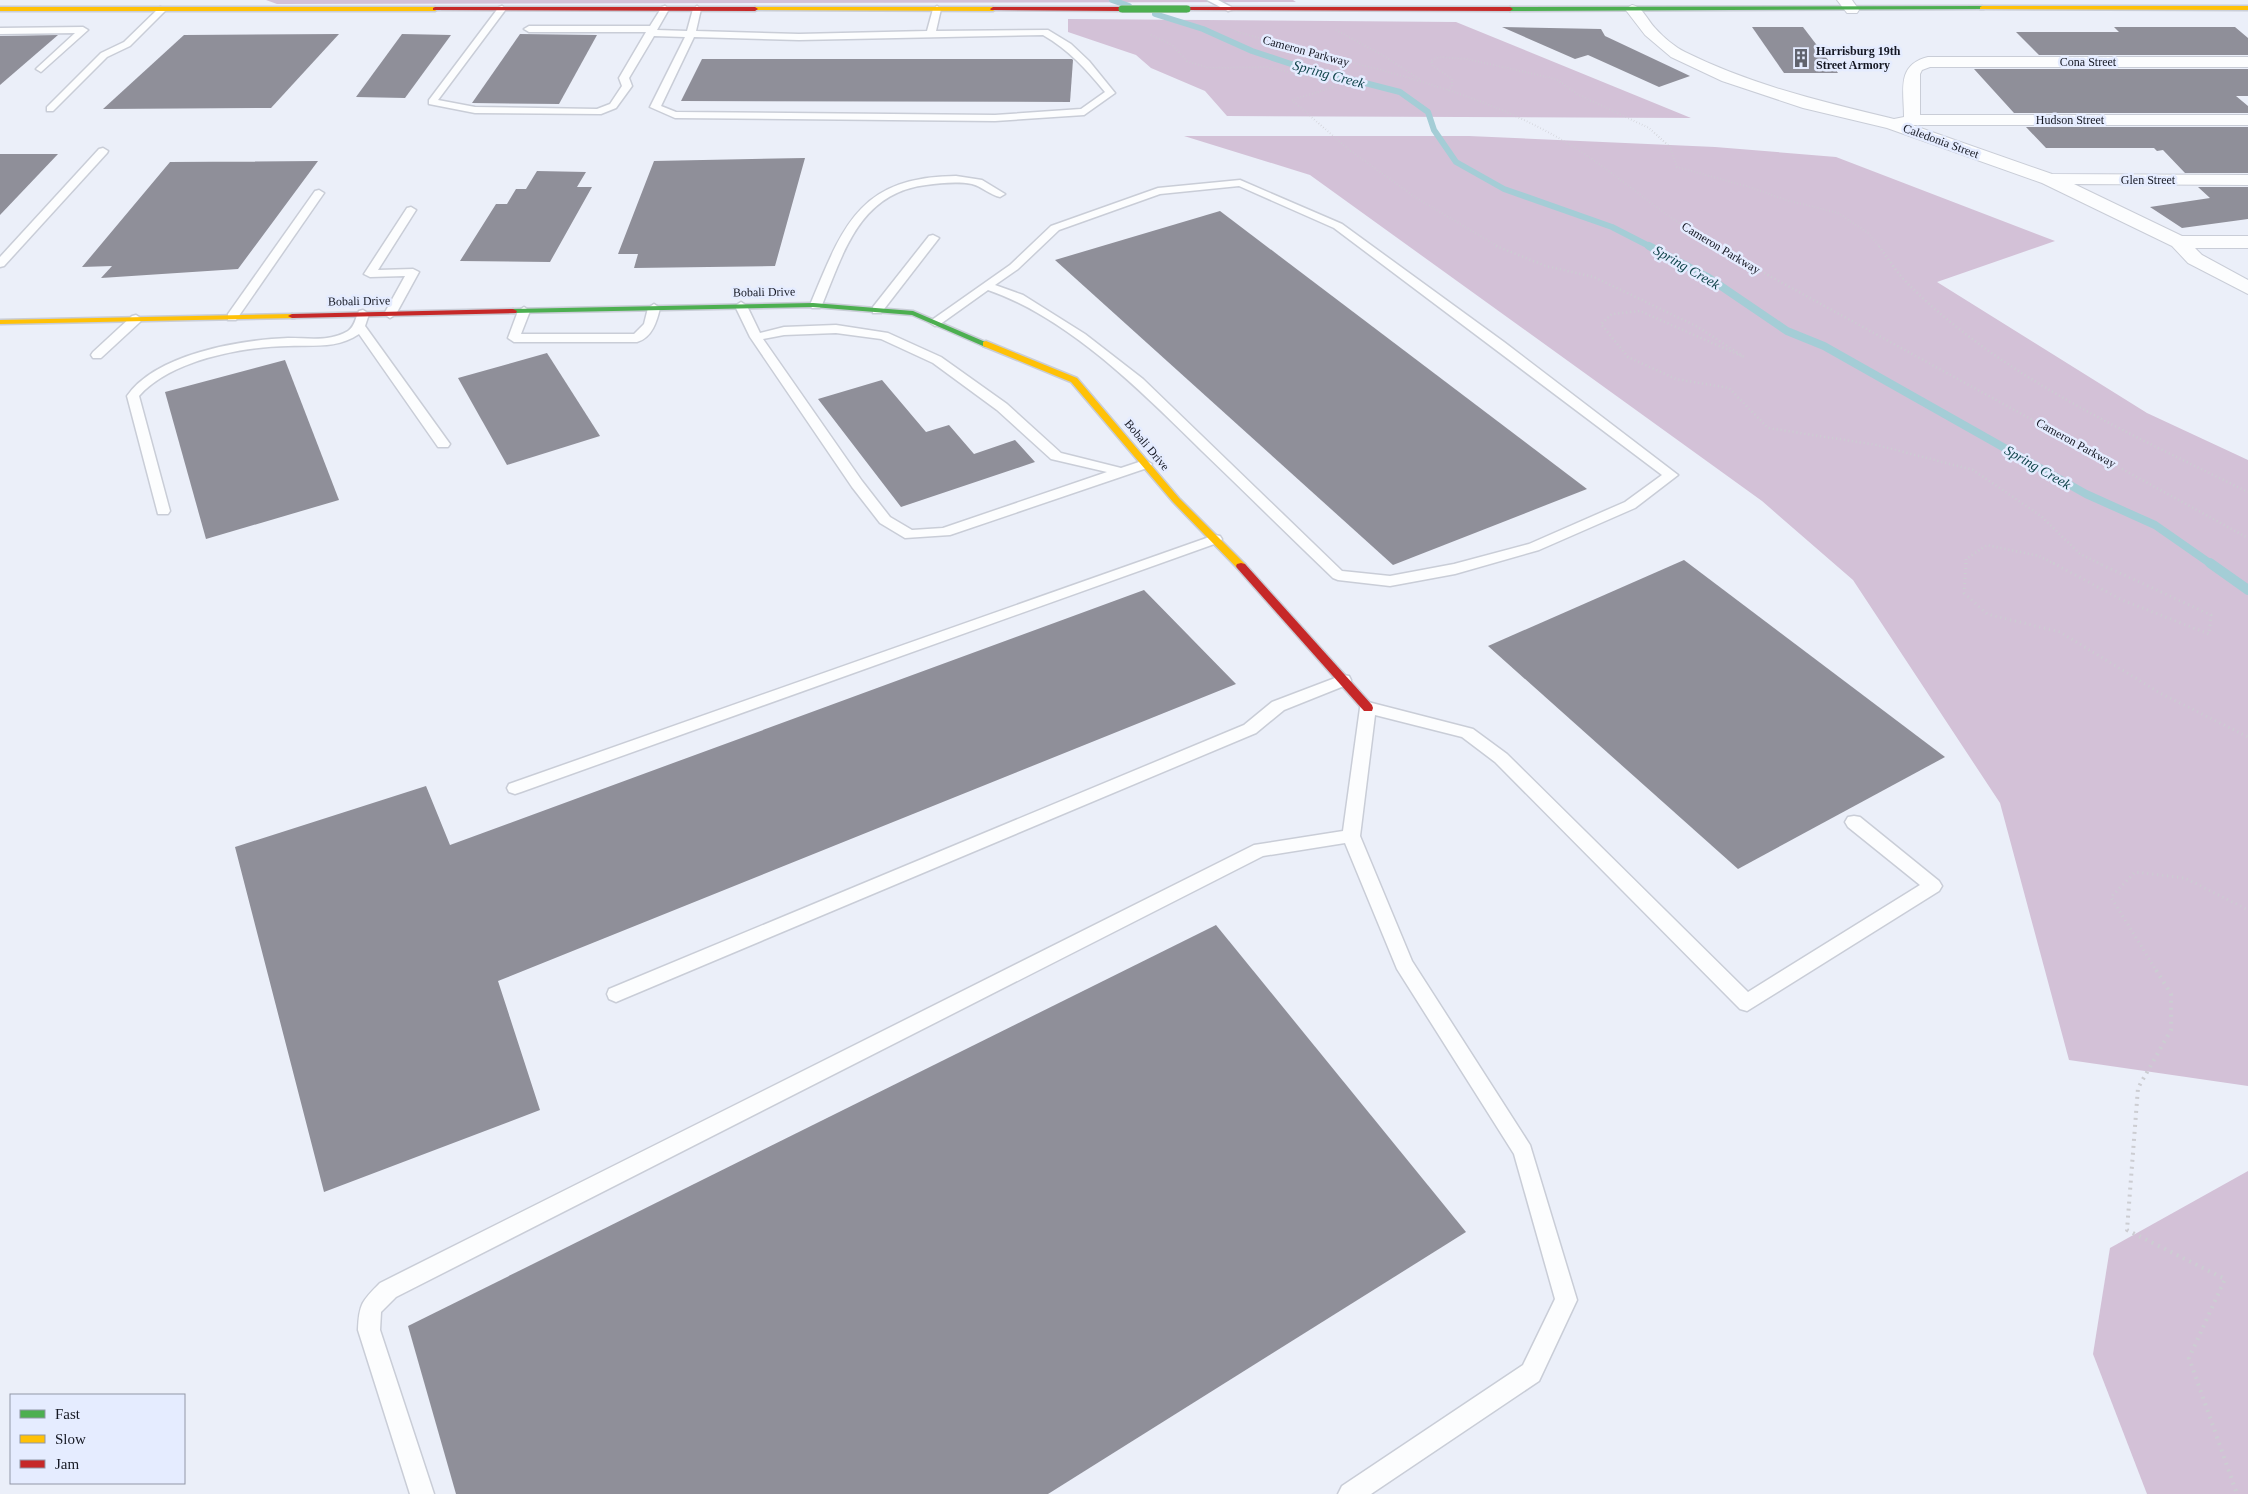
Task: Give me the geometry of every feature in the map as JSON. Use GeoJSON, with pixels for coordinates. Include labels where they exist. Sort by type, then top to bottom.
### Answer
{"type":"FeatureCollection","features":[{"type":"Feature","properties":{"kind":"street"},"geometry":{"type":"LineString","coordinates":[[0,9],[1632,9],[1848,5],[2248,8]]}},
{"type":"Feature","properties":{"kind":"street","name":"Caledonia Street"},"geometry":{"type":"LineString","coordinates":[[1632,9],[1650,32],[1677,54],[1728,78],[1808,104],[1893,124],[2048,179],[2179,242],[2195,259],[2248,288]]}},
{"type":"Feature","properties":{"kind":"street","name":"Cona Street"},"geometry":{"type":"LineString","coordinates":[[1912,120],[1912,74],[1916,67],[1928,62],[2248,62]]}},
{"type":"Feature","properties":{"kind":"street","name":"Hudson Street"},"geometry":{"type":"LineString","coordinates":[[1893,124],[1912,120],[2248,120]]}},
{"type":"Feature","properties":{"kind":"street","name":"Glen Street"},"geometry":{"type":"LineString","coordinates":[[2048,179],[2248,180]]}},
{"type":"Feature","properties":{"kind":"street"},"geometry":{"type":"LineString","coordinates":[[2179,242],[2248,242]]}},
{"type":"Feature","properties":{"kind":"street","name":"Bobali Drive"},"geometry":{"type":"LineString","coordinates":[[0,322],[232,317],[362,321],[390,314],[816,305],[913,313],[1074,380],[1176,500],[1253,578],[1368,708]]}},
{"type":"Feature","properties":{"kind":"lane"},"geometry":{"type":"LineString","coordinates":[[1211,0],[1231,9]]}},
{"type":"Feature","properties":{"kind":"lane"},"geometry":{"type":"LineString","coordinates":[[50,109],[104,54],[127,44],[163,9]]}},
{"type":"Feature","properties":{"kind":"lane"},"geometry":{"type":"LineString","coordinates":[[502,9],[432,102],[475,110],[598,112],[613,106],[618,100],[627,86],[624,78],[665,9]]}},
{"type":"Feature","properties":{"kind":"lane"},"geometry":{"type":"LineString","coordinates":[[529,29],[652,31],[691,34],[799,37],[1045,32],[1068,46],[1086,63],[1110,93],[1084,112],[995,118],[675,115],[655,106],[691,34],[697,9]]}},
{"type":"Feature","properties":{"kind":"lane"},"geometry":{"type":"LineString","coordinates":[[931,34],[936,9]]}},
{"type":"Feature","properties":{"kind":"lane"},"geometry":{"type":"LineString","coordinates":[[0,31],[83,30],[41,69]]}},
{"type":"Feature","properties":{"kind":"lane"},"geometry":{"type":"LineString","coordinates":[[0,264],[104,151]]}},
{"type":"Feature","properties":{"kind":"lane"},"geometry":{"type":"LineString","coordinates":[[816,305],[848,229],[862,212],[880,196],[902,186],[926,180],[961,179],[986,184],[1000,194]]}},
{"type":"Feature","properties":{"kind":"lane"},"geometry":{"type":"LineString","coordinates":[[935,322],[986,286],[1014,267],[1055,228],[1158,192],[1240,183],[1338,226],[1500,345],[1671,475],[1630,505],[1534,546],[1455,569],[1390,581],[1338,575],[1139,382],[1081,338],[1019,297],[986,286]]}},
{"type":"Feature","properties":{"kind":"lane"},"geometry":{"type":"LineString","coordinates":[[232,317],[318,194]]}},
{"type":"Feature","properties":{"kind":"lane"},"geometry":{"type":"LineString","coordinates":[[390,314],[413,272],[370,274],[411,210]]}},
{"type":"Feature","properties":{"kind":"lane"},"geometry":{"type":"LineString","coordinates":[[877,310],[933,238]]}},
{"type":"Feature","properties":{"kind":"lane"},"geometry":{"type":"LineString","coordinates":[[741,306],[756,337],[879,513],[885,520],[910,535],[945,532],[1145,464]]}},
{"type":"Feature","properties":{"kind":"lane"},"geometry":{"type":"LineString","coordinates":[[524,311],[514,338],[637,338],[650,325],[654,308]]}},
{"type":"Feature","properties":{"kind":"lane"},"geometry":{"type":"LineString","coordinates":[[97,355],[136,319]]}},
{"type":"Feature","properties":{"kind":"lane"},"geometry":{"type":"LineString","coordinates":[[163,511],[133,396],[143,384],[162,371],[192,360],[248,347],[289,342],[316,344],[351,334],[362,321],[443,444]]}},
{"type":"Feature","properties":{"kind":"lane"},"geometry":{"type":"LineString","coordinates":[[756,337],[784,331],[836,329],[884,336],[937,360],[1002,407],[1056,456],[1122,472]]}},
{"type":"Feature","properties":{"kind":"lane"},"geometry":{"type":"LineString","coordinates":[[515,788],[1215,539]]}},
{"type":"Feature","properties":{"kind":"lane"},"geometry":{"type":"LineString","coordinates":[[616,994],[1250,729],[1278,706],[1343,680]]}},
{"type":"Feature","properties":{"kind":"lane"},"geometry":{"type":"LineString","coordinates":[[1350,1494],[1531,1373],[1566,1300],[1523,1151],[1404,964],[1351,836],[1368,708],[1467,733],[1501,758],[1748,1003],[1933,886],[1854,822]]}},
{"type":"Feature","properties":{"kind":"lane"},"geometry":{"type":"LineString","coordinates":[[422,1494],[369,1330],[370,1308],[388,1290],[1260,850],[1351,836]]}},
{"type":"Feature","properties":{"kind":"path","name":"Cameron Parkway"},"geometry":{"type":"LineString","coordinates":[[1229,29],[1448,90],[1487,104],[1559,138],[1621,176],[1695,235],[2248,538]]}},
{"type":"Feature","properties":{"kind":"path"},"geometry":{"type":"LineString","coordinates":[[1335,30],[1384,56],[1423,82]]}},
{"type":"Feature","properties":{"kind":"path"},"geometry":{"type":"LineString","coordinates":[[1144,32],[1170,42],[1180,50],[1187,61],[1209,68],[1267,67],[1318,79],[1334,87],[1292,100],[1348,149],[1418,199],[1493,245],[1546,266],[1594,277],[1698,328],[1744,358],[1640,311],[1612,314],[1601,324],[1628,357],[1676,379],[1729,388],[1768,428],[1877,444],[1973,470],[2041,516],[2080,554],[2134,581],[2211,615],[2209,634],[2122,600],[2039,556],[1987,545],[1966,559],[1964,593],[1987,614],[2060,632],[2160,693],[2248,737]]}},
{"type":"Feature","properties":{"kind":"path"},"geometry":{"type":"LineString","coordinates":[[1448,90],[1452,86],[1452,79],[1433,66],[1431,61],[1438,56],[1467,59],[1556,80],[1577,94],[1649,128],[1670,147],[1676,158],[1677,167],[1683,170],[1704,174],[1786,200],[1838,213],[1868,233],[1911,287],[1982,346],[2048,389],[2097,417],[2248,492]]}},
{"type":"Feature","properties":{"kind":"path"},"geometry":{"type":"LineString","coordinates":[[2238,1494],[2189,1358],[2225,1279],[2127,1230],[2138,1088],[2170,1030],[2171,994],[2111,897],[2135,872],[2185,878],[2248,910]]}},
{"type":"Feature","properties":{"kind":"shaded area"},"geometry":{"type":"Polygon","coordinates":[[[266,0],[1293,0],[1296,2],[277,4],[266,0]]]}},
{"type":"Feature","properties":{"kind":"shaded area"},"geometry":{"type":"Polygon","coordinates":[[[1068,19],[1456,22],[1691,118],[1227,116],[1205,91],[1151,68],[1136,55],[1068,32],[1068,19]]]}},
{"type":"Feature","properties":{"kind":"shaded area"},"geometry":{"type":"Polygon","coordinates":[[[1184,136],[1469,136],[1715,147],[1836,157],[2055,241],[1937,282],[2147,413],[2248,460],[2248,1086],[2069,1060],[2000,803],[1853,580],[1762,501],[1310,175],[1184,136]]]}},
{"type":"Feature","properties":{"kind":"shaded area"},"geometry":{"type":"Polygon","coordinates":[[[2248,1171],[2248,1494],[2147,1494],[2093,1354],[2110,1248],[2248,1171]]]}},
{"type":"Feature","properties":{"kind":"building"},"geometry":{"type":"Polygon","coordinates":[[[1502,27],[1601,29],[1605,36],[1690,76],[1659,87],[1588,55],[1575,59],[1502,27]]]}},
{"type":"Feature","properties":{"kind":"building","name":"Harrisburg 19th Street Armory"},"geometry":{"type":"Polygon","coordinates":[[[1752,27],[1803,27],[1838,73],[1784,73],[1752,27]]]}},
{"type":"Feature","properties":{"kind":"building"},"geometry":{"type":"Polygon","coordinates":[[[2114,27],[2235,27],[2248,38],[2248,55],[2039,55],[2016,32],[2119,32],[2114,27]]]}},
{"type":"Feature","properties":{"kind":"building"},"geometry":{"type":"Polygon","coordinates":[[[339,34],[271,108],[103,109],[184,35],[339,34]]]}},
{"type":"Feature","properties":{"kind":"building"},"geometry":{"type":"Polygon","coordinates":[[[402,34],[451,35],[405,98],[356,97],[402,34]]]}},
{"type":"Feature","properties":{"kind":"building"},"geometry":{"type":"Polygon","coordinates":[[[520,34],[597,35],[559,104],[472,103],[520,34]]]}},
{"type":"Feature","properties":{"kind":"building"},"geometry":{"type":"Polygon","coordinates":[[[58,35],[0,85],[0,36],[58,35]]]}},
{"type":"Feature","properties":{"kind":"building"},"geometry":{"type":"Polygon","coordinates":[[[702,59],[1073,60],[1070,102],[681,101],[702,59]]]}},
{"type":"Feature","properties":{"kind":"building"},"geometry":{"type":"Polygon","coordinates":[[[1974,69],[2248,69],[2248,96],[2236,96],[2248,106],[2248,113],[2014,113],[1974,69]]]}},
{"type":"Feature","properties":{"kind":"building"},"geometry":{"type":"Polygon","coordinates":[[[2026,127],[2248,127],[2248,173],[2185,173],[2163,150],[2157,151],[2154,148],[2046,148],[2026,127]]]}},
{"type":"Feature","properties":{"kind":"building"},"geometry":{"type":"Polygon","coordinates":[[[0,154],[58,154],[0,215],[0,154]]]}},
{"type":"Feature","properties":{"kind":"building"},"geometry":{"type":"Polygon","coordinates":[[[805,158],[775,266],[634,268],[638,254],[618,254],[654,161],[805,158]]]}},
{"type":"Feature","properties":{"kind":"building"},"geometry":{"type":"Polygon","coordinates":[[[318,161],[238,269],[101,278],[112,266],[82,267],[170,162],[318,161]]]}},
{"type":"Feature","properties":{"kind":"building"},"geometry":{"type":"Polygon","coordinates":[[[537,171],[586,172],[577,187],[592,187],[550,262],[460,261],[496,204],[507,204],[516,189],[526,189],[537,171]]]}},
{"type":"Feature","properties":{"kind":"building"},"geometry":{"type":"Polygon","coordinates":[[[2198,187],[2248,187],[2248,219],[2182,228],[2150,207],[2210,198],[2198,187]]]}},
{"type":"Feature","properties":{"kind":"building"},"geometry":{"type":"Polygon","coordinates":[[[1220,211],[1587,489],[1393,565],[1055,260],[1220,211]]]}},
{"type":"Feature","properties":{"kind":"building"},"geometry":{"type":"Polygon","coordinates":[[[547,353],[600,436],[507,465],[458,378],[547,353]]]}},
{"type":"Feature","properties":{"kind":"building"},"geometry":{"type":"Polygon","coordinates":[[[285,360],[339,500],[206,539],[165,392],[285,360]]]}},
{"type":"Feature","properties":{"kind":"building"},"geometry":{"type":"Polygon","coordinates":[[[882,380],[926,432],[949,425],[974,454],[1015,440],[1035,462],[901,507],[818,399],[882,380]]]}},
{"type":"Feature","properties":{"kind":"building"},"geometry":{"type":"Polygon","coordinates":[[[1684,560],[1945,757],[1738,869],[1488,646],[1684,560]]]}},
{"type":"Feature","properties":{"kind":"building"},"geometry":{"type":"Polygon","coordinates":[[[1144,590],[1236,684],[498,981],[540,1110],[324,1192],[235,847],[426,786],[450,845],[1144,590]]]}},
{"type":"Feature","properties":{"kind":"building"},"geometry":{"type":"Polygon","coordinates":[[[1216,925],[1466,1232],[1048,1494],[456,1494],[408,1326],[1216,925]]]}},
{"type":"Feature","properties":{"kind":"waterway","name":"Spring Creek"},"geometry":{"type":"LineString","coordinates":[[1112,0],[1129,6]]}},
{"type":"Feature","properties":{"kind":"waterway","name":"Spring Creek"},"geometry":{"type":"LineString","coordinates":[[1155,14],[1203,29],[1252,51],[1291,64],[1400,92],[1428,112],[1434,130],[1456,162],[1504,189],[1612,227],[1651,247]]}},
{"type":"Feature","properties":{"kind":"waterway","name":"Spring Creek"},"geometry":{"type":"LineString","coordinates":[[1649,246],[1709,278],[1787,331],[1824,346],[2086,494],[2155,525],[2211,564]]}},
{"type":"Feature","properties":{"kind":"waterway","name":"Spring Creek"},"geometry":{"type":"LineString","coordinates":[[2210,563],[2248,590]]}},
{"type":"Feature","properties":{"kind":"traffic: fast"},"geometry":{"type":"LineString","coordinates":[[1510,9],[1982,8]]}},
{"type":"Feature","properties":{"kind":"traffic: fast"},"geometry":{"type":"LineString","coordinates":[[1122,9],[1187,9]]}},
{"type":"Feature","properties":{"kind":"traffic: fast"},"geometry":{"type":"LineString","coordinates":[[513,311],[813,305],[913,313],[986,344]]}},
{"type":"Feature","properties":{"kind":"traffic: slow"},"geometry":{"type":"LineString","coordinates":[[1982,8],[2248,8]]}},
{"type":"Feature","properties":{"kind":"traffic: slow"},"geometry":{"type":"LineString","coordinates":[[0,9],[435,9]]}},
{"type":"Feature","properties":{"kind":"traffic: slow"},"geometry":{"type":"LineString","coordinates":[[755,9],[993,9]]}},
{"type":"Feature","properties":{"kind":"traffic: slow"},"geometry":{"type":"LineString","coordinates":[[0,322],[292,316]]}},
{"type":"Feature","properties":{"kind":"traffic: slow"},"geometry":{"type":"LineString","coordinates":[[986,344],[1074,380],[1176,500],[1241,566]]}},
{"type":"Feature","properties":{"kind":"traffic: jam"},"geometry":{"type":"LineString","coordinates":[[435,9],[755,9]]}},
{"type":"Feature","properties":{"kind":"traffic: jam"},"geometry":{"type":"LineString","coordinates":[[993,9],[1122,9]]}},
{"type":"Feature","properties":{"kind":"traffic: jam"},"geometry":{"type":"LineString","coordinates":[[1187,9],[1510,9]]}},
{"type":"Feature","properties":{"kind":"traffic: jam"},"geometry":{"type":"LineString","coordinates":[[292,316],[513,311]]}},
{"type":"Feature","properties":{"kind":"traffic: jam"},"geometry":{"type":"LineString","coordinates":[[1241,566],[1368,708]]}},
{"type":"Feature","properties":{"kind":"place","name":"Harrisburg 19th Street Armory"},"geometry":{"type":"Point","coordinates":[1801,58]}}]}
